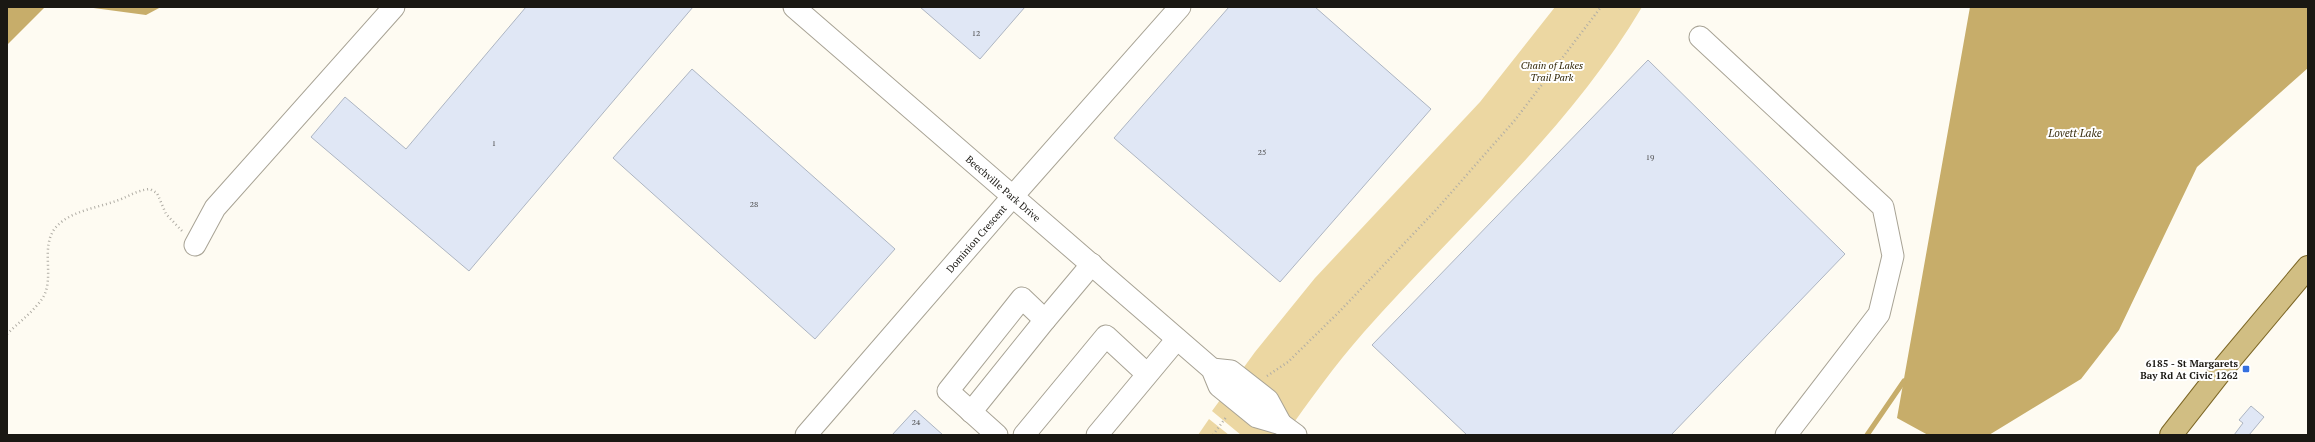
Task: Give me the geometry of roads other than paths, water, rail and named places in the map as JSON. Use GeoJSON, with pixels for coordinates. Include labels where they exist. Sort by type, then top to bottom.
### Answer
{"type":"FeatureCollection","features":[{"type":"Feature","properties":{"kind":"main road"},"geometry":{"type":"LineString","coordinates":[[2171,435],[2225,366],[2308,266]]}},
{"type":"Feature","properties":{"kind":"street"},"geometry":{"type":"LineString","coordinates":[[194,246],[215,208],[394,7]]}},
{"type":"Feature","properties":{"kind":"street","name":"Beechville Park Drive"},"geometry":{"type":"LineString","coordinates":[[794,7],[1177,338],[1212,370],[1219,386],[1244,395],[1257,417],[1289,430]]}},
{"type":"Feature","properties":{"kind":"street","name":"Dominion Crescent"},"geometry":{"type":"LineString","coordinates":[[806,435],[1013,196],[1180,7]]}},
{"type":"Feature","properties":{"kind":"street"},"geometry":{"type":"LineString","coordinates":[[1700,37],[1883,207],[1893,256],[1879,314],[1786,435]]}},
{"type":"Feature","properties":{"kind":"street"},"geometry":{"type":"LineString","coordinates":[[971,412],[1092,264]]}},
{"type":"Feature","properties":{"kind":"street"},"geometry":{"type":"LineString","coordinates":[[997,435],[948,392],[1022,298],[1045,320]]}},
{"type":"Feature","properties":{"kind":"street"},"geometry":{"type":"LineString","coordinates":[[1024,435],[1106,336],[1147,374]]}},
{"type":"Feature","properties":{"kind":"street"},"geometry":{"type":"LineString","coordinates":[[1097,435],[1177,338]]}},
{"type":"Feature","properties":{"kind":"water"},"geometry":{"type":"Polygon","coordinates":[[[7,7],[45,7],[7,45],[7,7]]]}},
{"type":"Feature","properties":{"kind":"water"},"geometry":{"type":"Polygon","coordinates":[[[86,7],[161,7],[146,15],[86,7]]]}},
{"type":"Feature","properties":{"kind":"water","name":"Lovett Lake"},"geometry":{"type":"Polygon","coordinates":[[[1970,7],[2308,7],[2308,68],[2197,167],[2119,330],[2081,379],[1989,435],[1928,435],[1897,418],[1970,7]]]}},
{"type":"Feature","properties":{"kind":"waterway"},"geometry":{"type":"LineString","coordinates":[[1867,435],[1904,381]]}},
{"type":"Feature","properties":{"kind":"place","name":"6185 - St Margarets Bay Rd At Civic 1262"},"geometry":{"type":"Point","coordinates":[2246,369]}},
{"type":"Feature","properties":{"kind":"park label","name":"Chain of Lakes Trail Park"},"geometry":{"type":"Point","coordinates":[1552,70]}}]}
